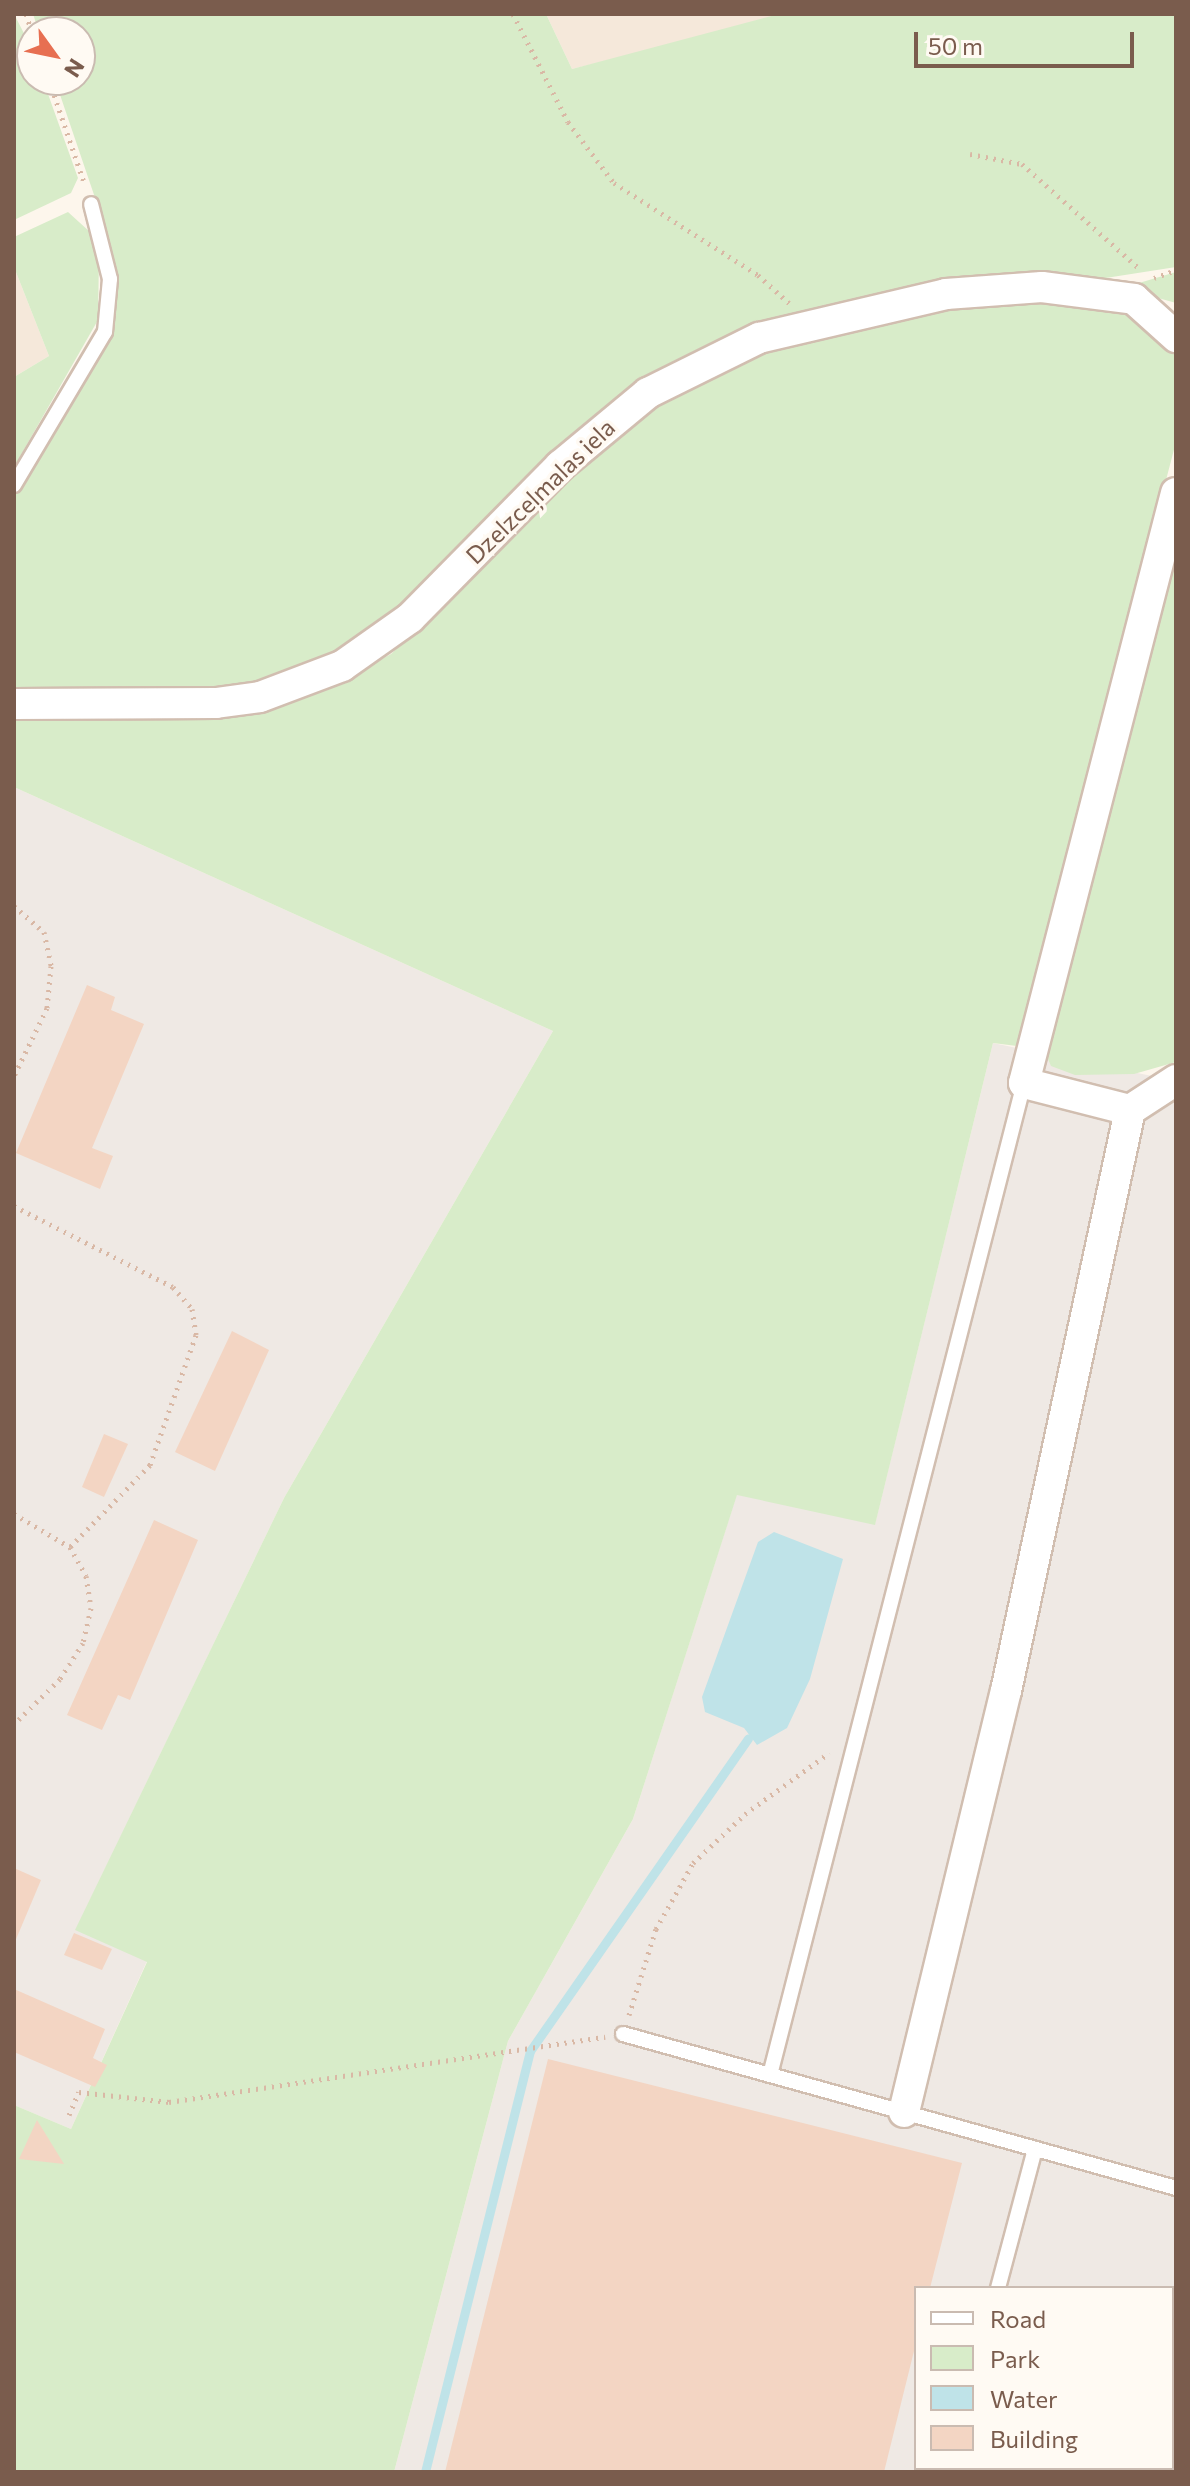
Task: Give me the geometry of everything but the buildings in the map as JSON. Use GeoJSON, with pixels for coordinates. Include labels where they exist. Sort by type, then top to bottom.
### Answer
{"type":"FeatureCollection","features":[{"type":"Feature","properties":{"kind":"street","name":"Dzelzceļmalas iela"},"geometry":{"type":"LineString","coordinates":[[14,704],[216,703],[260,697],[342,666],[410,618],[560,466],[648,393],[721,352],[782,332],[946,294],[1083,287],[1134,299],[1176,337]]}},
{"type":"Feature","properties":{"kind":"street"},"geometry":{"type":"LineString","coordinates":[[1130,1110],[1024,1083],[1176,493]]}},
{"type":"Feature","properties":{"kind":"street"},"geometry":{"type":"LineString","coordinates":[[904,2112],[1006,1691],[1130,1110],[1176,1080]]}},
{"type":"Feature","properties":{"kind":"lane"},"geometry":{"type":"LineString","coordinates":[[14,485],[105,332],[110,279],[91,204]]}},
{"type":"Feature","properties":{"kind":"lane"},"geometry":{"type":"LineString","coordinates":[[770,2075],[1024,1083]]}},
{"type":"Feature","properties":{"kind":"lane"},"geometry":{"type":"LineString","coordinates":[[623,2034],[1176,2188]]}},
{"type":"Feature","properties":{"kind":"lane"},"geometry":{"type":"LineString","coordinates":[[999,2286],[1035,2149]]}},
{"type":"Feature","properties":{"kind":"path"},"geometry":{"type":"LineString","coordinates":[[513,14],[590,157],[640,204],[781,293],[793,316],[782,332]]}},
{"type":"Feature","properties":{"kind":"path"},"geometry":{"type":"LineString","coordinates":[[54,96],[91,204]]}},
{"type":"Feature","properties":{"kind":"path"},"geometry":{"type":"LineString","coordinates":[[970,154],[1022,164],[1154,278]]}},
{"type":"Feature","properties":{"kind":"path"},"geometry":{"type":"LineString","coordinates":[[14,906],[44,932],[51,966],[47,1008],[14,1076]]}},
{"type":"Feature","properties":{"kind":"path"},"geometry":{"type":"LineString","coordinates":[[14,1206],[137,1265],[192,1309],[196,1335],[187,1375],[150,1465],[70,1547]]}},
{"type":"Feature","properties":{"kind":"path"},"geometry":{"type":"LineString","coordinates":[[14,1514],[70,1547],[86,1576],[91,1608],[83,1643],[60,1679],[14,1724]]}},
{"type":"Feature","properties":{"kind":"path"},"geometry":{"type":"LineString","coordinates":[[69,2115],[79,2092],[169,2102],[623,2034],[656,1929],[693,1863],[836,1746]]}},
{"type":"Feature","properties":{"kind":"shaded area"},"geometry":{"type":"Polygon","coordinates":[[[546,14],[779,14],[780,19],[572,69],[546,14]]]}},
{"type":"Feature","properties":{"kind":"shaded area"},"geometry":{"type":"Polygon","coordinates":[[[14,267],[49,356],[14,377],[14,267]]]}},
{"type":"Feature","properties":{"kind":"shaded area"},"geometry":{"type":"Polygon","coordinates":[[[14,787],[553,1031],[284,1498],[76,1929],[147,1961],[71,2129],[14,2105],[14,787]]]}},
{"type":"Feature","properties":{"kind":"shaded area"},"geometry":{"type":"Polygon","coordinates":[[[993,1043],[1176,1081],[1176,2472],[394,2472],[508,2041],[633,1819],[737,1494],[875,1524],[993,1043]]]}},
{"type":"Feature","properties":{"kind":"green space"},"geometry":{"type":"Polygon","coordinates":[[[14,14],[16,96],[49,96],[78,178],[71,193],[14,220],[14,14]]]}},
{"type":"Feature","properties":{"kind":"green space"},"geometry":{"type":"Polygon","coordinates":[[[546,14],[572,69],[779,14],[1176,14],[1176,267],[735,336],[349,650],[244,692],[14,696],[14,494],[100,356],[117,299],[108,236],[60,96],[96,96],[96,16],[34,16],[546,14]]]}},
{"type":"Feature","properties":{"kind":"green space"},"geometry":{"type":"Polygon","coordinates":[[[68,212],[90,232],[99,255],[98,320],[14,467],[14,377],[49,356],[14,267],[14,237],[68,212]]]}},
{"type":"Feature","properties":{"kind":"green space"},"geometry":{"type":"Polygon","coordinates":[[[1176,272],[1176,303],[1133,291],[1139,283],[1176,272]]]}},
{"type":"Feature","properties":{"kind":"green space"},"geometry":{"type":"Polygon","coordinates":[[[998,299],[1127,307],[1176,355],[1176,442],[1017,1046],[993,1043],[875,1525],[737,1495],[633,1819],[508,2041],[394,2472],[14,2472],[14,2105],[71,2129],[147,1962],[75,1930],[284,1498],[553,1031],[14,787],[14,711],[254,709],[330,688],[391,654],[649,404],[750,352],[902,310],[998,299]]]}},
{"type":"Feature","properties":{"kind":"green space"},"geometry":{"type":"Polygon","coordinates":[[[1176,534],[1176,1062],[1134,1074],[1075,1075],[1051,1066],[1044,1050],[1176,534]]]}},
{"type":"Feature","properties":{"kind":"water"},"geometry":{"type":"Polygon","coordinates":[[[774,1532],[843,1559],[810,1679],[787,1728],[757,1745],[744,1728],[705,1712],[702,1697],[758,1542],[774,1532]]]}},
{"type":"Feature","properties":{"kind":"waterway"},"geometry":{"type":"LineString","coordinates":[[425,2472],[530,2051],[748,1738]]}}]}
